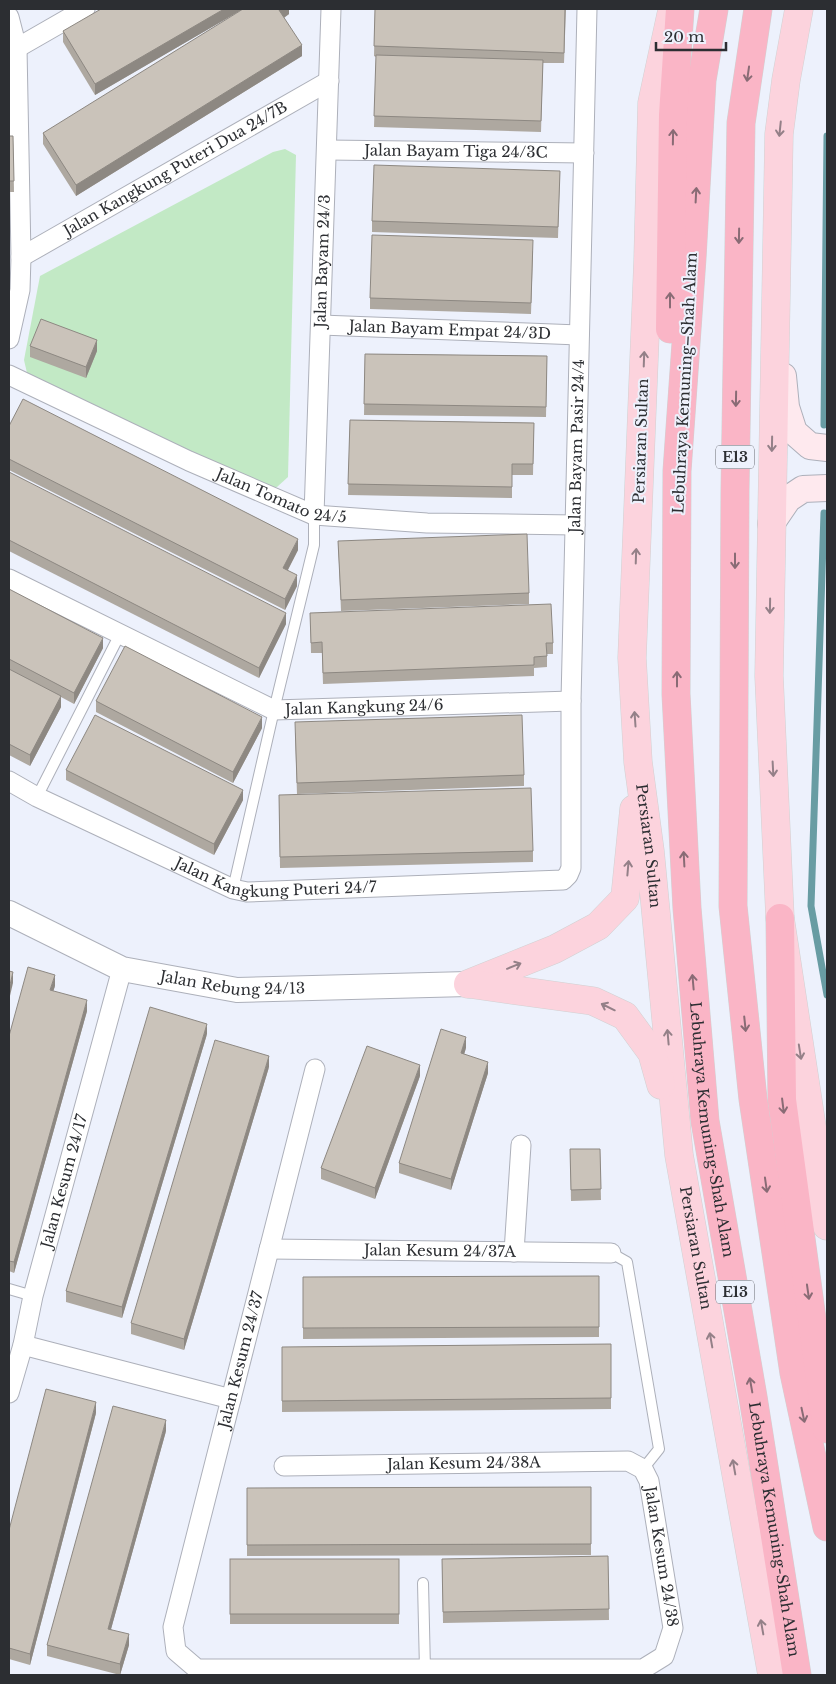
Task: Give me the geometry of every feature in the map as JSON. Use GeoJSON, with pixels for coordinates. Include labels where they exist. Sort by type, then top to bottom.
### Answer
{"type":"FeatureCollection","features":[{"type":"Feature","properties":{"kind":"highway"},"geometry":{"type":"LineString","coordinates":[[677,471],[670,332],[673,114],[680,9]]}},
{"type":"Feature","properties":{"kind":"highway","name":"Lebuhraya Kemuning–Shah Alam"},"geometry":{"type":"LineString","coordinates":[[686,908],[676,694],[677,471],[702,80],[714,9]]}},
{"type":"Feature","properties":{"kind":"highway","name":"E13"},"geometry":{"type":"LineString","coordinates":[[758,9],[741,123],[735,441],[733,906],[753,1099],[792,1363],[827,1527]]}},
{"type":"Feature","properties":{"kind":"highway","name":"Lebuhraya Kemuning-Shah Alam"},"geometry":{"type":"LineString","coordinates":[[686,908],[705,1121],[753,1397],[797,1675]]}},
{"type":"Feature","properties":{"kind":"highway"},"geometry":{"type":"LineString","coordinates":[[780,918],[782,1100],[827,1429]]}},
{"type":"Feature","properties":{"kind":"main road","name":"Persiaran Sultan"},"geometry":{"type":"LineString","coordinates":[[672,9],[652,103],[648,270],[632,658],[638,762],[651,860],[679,1155],[772,1675]]}},
{"type":"Feature","properties":{"kind":"main road"},"geometry":{"type":"LineString","coordinates":[[799,9],[786,80],[779,134],[769,676],[780,918],[827,1226]]}},
{"type":"Feature","properties":{"kind":"main road"},"geometry":{"type":"LineString","coordinates":[[775,308],[786,407],[794,432],[810,446],[827,448]]}},
{"type":"Feature","properties":{"kind":"main road"},"geometry":{"type":"LineString","coordinates":[[771,524],[788,500],[803,489],[827,488]]}},
{"type":"Feature","properties":{"kind":"main road"},"geometry":{"type":"LineString","coordinates":[[468,984],[555,949],[598,926],[625,898],[638,762]]}},
{"type":"Feature","properties":{"kind":"main road"},"geometry":{"type":"LineString","coordinates":[[468,984],[593,1001],[625,1016],[652,1053],[679,1155]]}},
{"type":"Feature","properties":{"kind":"street"},"geometry":{"type":"LineString","coordinates":[[17,48],[85,9]]}},
{"type":"Feature","properties":{"kind":"street","name":"Jalan Bayam 24/3"},"geometry":{"type":"LineString","coordinates":[[314,515],[331,9]]}},
{"type":"Feature","properties":{"kind":"street","name":"Jalan Bayam Pasir 24/4"},"geometry":{"type":"LineString","coordinates":[[563,880],[568,876],[571,868],[571,701],[587,9]]}},
{"type":"Feature","properties":{"kind":"street"},"geometry":{"type":"LineString","coordinates":[[9,17],[17,48],[21,257],[20,290],[9,339]]}},
{"type":"Feature","properties":{"kind":"street","name":"Jalan Kangkung Puteri Dua 24/7B"},"geometry":{"type":"LineString","coordinates":[[21,257],[329,81]]}},
{"type":"Feature","properties":{"kind":"street","name":"Jalan Bayam Tiga 24/3C"},"geometry":{"type":"LineString","coordinates":[[327,150],[584,153]]}},
{"type":"Feature","properties":{"kind":"street","name":"Jalan Bayam Empat 24/3D"},"geometry":{"type":"LineString","coordinates":[[321,326],[579,336]]}},
{"type":"Feature","properties":{"kind":"street","name":"Jalan Tomato 24/5"},"geometry":{"type":"LineString","coordinates":[[9,375],[189,461],[314,515],[426,522],[575,525]]}},
{"type":"Feature","properties":{"kind":"street","name":"Jalan Kangkung 24/6"},"geometry":{"type":"LineString","coordinates":[[9,579],[274,710],[571,701]]}},
{"type":"Feature","properties":{"kind":"street","name":"Jalan Kangkung Puteri 24/7"},"geometry":{"type":"LineString","coordinates":[[9,781],[37,797],[234,889],[247,892],[563,880]]}},
{"type":"Feature","properties":{"kind":"street","name":"Jalan Rebung 24/13"},"geometry":{"type":"LineString","coordinates":[[9,913],[122,969],[237,990],[468,984]]}},
{"type":"Feature","properties":{"kind":"street","name":"Jalan Kesum 24/17"},"geometry":{"type":"LineString","coordinates":[[9,1393],[33,1296],[122,969]]}},
{"type":"Feature","properties":{"kind":"street","name":"Jalan Kesum 24/37"},"geometry":{"type":"LineString","coordinates":[[176,1651],[173,1627],[315,1070]]}},
{"type":"Feature","properties":{"kind":"street"},"geometry":{"type":"LineString","coordinates":[[514,1252],[521,1145]]}},
{"type":"Feature","properties":{"kind":"street","name":"Jalan Kesum 24/37A"},"geometry":{"type":"LineString","coordinates":[[269,1249],[611,1253]]}},
{"type":"Feature","properties":{"kind":"street"},"geometry":{"type":"LineString","coordinates":[[22,1345],[231,1399]]}},
{"type":"Feature","properties":{"kind":"street","name":"Jalan Kesum 24/38A"},"geometry":{"type":"LineString","coordinates":[[284,1466],[628,1461],[643,1469]]}},
{"type":"Feature","properties":{"kind":"street","name":"Jalan Kesum 24/38"},"geometry":{"type":"LineString","coordinates":[[176,1651],[197,1669],[643,1669],[664,1656],[673,1628],[649,1481],[643,1469]]}},
{"type":"Feature","properties":{"kind":"lane"},"geometry":{"type":"LineString","coordinates":[[234,889],[274,710],[314,545],[314,515]]}},
{"type":"Feature","properties":{"kind":"lane"},"geometry":{"type":"LineString","coordinates":[[37,797],[120,634]]}},
{"type":"Feature","properties":{"kind":"lane"},"geometry":{"type":"LineString","coordinates":[[611,1253],[627,1262],[660,1449],[643,1469]]}},
{"type":"Feature","properties":{"kind":"lane"},"geometry":{"type":"LineString","coordinates":[[9,1289],[33,1296]]}},
{"type":"Feature","properties":{"kind":"lane"},"geometry":{"type":"LineString","coordinates":[[423,1583],[425,1670]]}},
{"type":"Feature","properties":{"kind":"green space"},"geometry":{"type":"Polygon","coordinates":[[[285,149],[296,155],[288,477],[277,487],[262,488],[39,381],[27,373],[24,360],[40,276],[273,152],[285,149]]]}},
{"type":"Feature","properties":{"kind":"building"},"geometry":{"type":"Polygon","coordinates":[[[101,9],[224,9],[95,84],[63,31],[101,9]]]}},
{"type":"Feature","properties":{"kind":"building"},"geometry":{"type":"Polygon","coordinates":[[[243,9],[281,9],[279,10],[302,45],[76,185],[43,133],[243,9]]]}},
{"type":"Feature","properties":{"kind":"building"},"geometry":{"type":"Polygon","coordinates":[[[375,9],[565,9],[564,53],[374,46],[375,9]]]}},
{"type":"Feature","properties":{"kind":"building"},"geometry":{"type":"Polygon","coordinates":[[[376,55],[543,60],[541,121],[374,116],[376,55]]]}},
{"type":"Feature","properties":{"kind":"building"},"geometry":{"type":"Polygon","coordinates":[[[9,136],[13,136],[14,181],[9,181],[9,136]]]}},
{"type":"Feature","properties":{"kind":"building"},"geometry":{"type":"Polygon","coordinates":[[[374,165],[560,171],[558,227],[372,221],[374,165]]]}},
{"type":"Feature","properties":{"kind":"building"},"geometry":{"type":"Polygon","coordinates":[[[372,235],[533,240],[531,303],[370,298],[372,235]]]}},
{"type":"Feature","properties":{"kind":"building"},"geometry":{"type":"Polygon","coordinates":[[[41,319],[97,340],[86,367],[30,346],[41,319]]]}},
{"type":"Feature","properties":{"kind":"building"},"geometry":{"type":"Polygon","coordinates":[[[365,354],[547,356],[546,407],[364,404],[365,354]]]}},
{"type":"Feature","properties":{"kind":"building"},"geometry":{"type":"Polygon","coordinates":[[[23,399],[298,539],[283,568],[297,575],[285,599],[9,459],[9,426],[23,399]]]}},
{"type":"Feature","properties":{"kind":"building"},"geometry":{"type":"Polygon","coordinates":[[[350,420],[534,423],[533,464],[512,464],[512,487],[348,484],[350,420]]]}},
{"type":"Feature","properties":{"kind":"building"},"geometry":{"type":"Polygon","coordinates":[[[9,472],[286,613],[259,668],[9,540],[9,472]]]}},
{"type":"Feature","properties":{"kind":"building"},"geometry":{"type":"Polygon","coordinates":[[[527,534],[529,593],[341,600],[338,541],[527,534]]]}},
{"type":"Feature","properties":{"kind":"building"},"geometry":{"type":"Polygon","coordinates":[[[9,589],[103,638],[74,693],[9,659],[9,589]]]}},
{"type":"Feature","properties":{"kind":"building"},"geometry":{"type":"Polygon","coordinates":[[[551,604],[553,643],[546,643],[547,656],[534,657],[534,665],[323,673],[322,642],[311,643],[310,613],[551,604]]]}},
{"type":"Feature","properties":{"kind":"building"},"geometry":{"type":"Polygon","coordinates":[[[125,646],[262,717],[233,772],[96,701],[125,646]]]}},
{"type":"Feature","properties":{"kind":"building"},"geometry":{"type":"Polygon","coordinates":[[[9,669],[61,696],[30,755],[9,744],[9,669]]]}},
{"type":"Feature","properties":{"kind":"building"},"geometry":{"type":"Polygon","coordinates":[[[95,715],[243,790],[214,844],[66,770],[95,715]]]}},
{"type":"Feature","properties":{"kind":"building"},"geometry":{"type":"Polygon","coordinates":[[[522,715],[524,775],[297,783],[295,722],[522,715]]]}},
{"type":"Feature","properties":{"kind":"building"},"geometry":{"type":"Polygon","coordinates":[[[531,788],[533,851],[280,857],[279,795],[531,788]]]}},
{"type":"Feature","properties":{"kind":"building"},"geometry":{"type":"Polygon","coordinates":[[[28,967],[55,975],[50,990],[87,1000],[14,1262],[9,1261],[9,1036],[28,967]]]}},
{"type":"Feature","properties":{"kind":"building"},"geometry":{"type":"Polygon","coordinates":[[[9,971],[13,972],[9,989],[9,971]]]}},
{"type":"Feature","properties":{"kind":"building"},"geometry":{"type":"Polygon","coordinates":[[[150,1007],[207,1024],[122,1307],[66,1291],[150,1007]]]}},
{"type":"Feature","properties":{"kind":"building"},"geometry":{"type":"Polygon","coordinates":[[[441,1029],[466,1037],[461,1053],[488,1062],[451,1179],[399,1163],[441,1029]]]}},
{"type":"Feature","properties":{"kind":"building"},"geometry":{"type":"Polygon","coordinates":[[[215,1040],[269,1056],[184,1339],[131,1323],[215,1040]]]}},
{"type":"Feature","properties":{"kind":"building"},"geometry":{"type":"Polygon","coordinates":[[[367,1046],[420,1065],[375,1188],[321,1168],[367,1046]]]}},
{"type":"Feature","properties":{"kind":"building"},"geometry":{"type":"Polygon","coordinates":[[[570,1149],[600,1149],[601,1189],[571,1190],[570,1149]]]}},
{"type":"Feature","properties":{"kind":"building"},"geometry":{"type":"Polygon","coordinates":[[[599,1276],[599,1327],[303,1328],[303,1277],[599,1276]]]}},
{"type":"Feature","properties":{"kind":"building"},"geometry":{"type":"Polygon","coordinates":[[[611,1344],[611,1398],[282,1401],[282,1347],[611,1344]]]}},
{"type":"Feature","properties":{"kind":"building"},"geometry":{"type":"Polygon","coordinates":[[[46,1389],[96,1402],[30,1654],[9,1648],[9,1530],[46,1389]]]}},
{"type":"Feature","properties":{"kind":"building"},"geometry":{"type":"Polygon","coordinates":[[[113,1406],[166,1420],[108,1629],[129,1634],[120,1664],[47,1645],[113,1406]]]}},
{"type":"Feature","properties":{"kind":"building"},"geometry":{"type":"Polygon","coordinates":[[[591,1487],[591,1544],[247,1545],[247,1488],[591,1487]]]}},
{"type":"Feature","properties":{"kind":"building"},"geometry":{"type":"Polygon","coordinates":[[[608,1556],[609,1609],[443,1612],[442,1559],[608,1556]]]}},
{"type":"Feature","properties":{"kind":"building"},"geometry":{"type":"Polygon","coordinates":[[[230,1559],[399,1559],[399,1614],[230,1614],[230,1559]]]}},
{"type":"Feature","properties":{"kind":"waterway"},"geometry":{"type":"LineString","coordinates":[[824,425],[827,136]]}},
{"type":"Feature","properties":{"kind":"waterway"},"geometry":{"type":"LineString","coordinates":[[824,513],[811,906],[827,995]]}}]}
